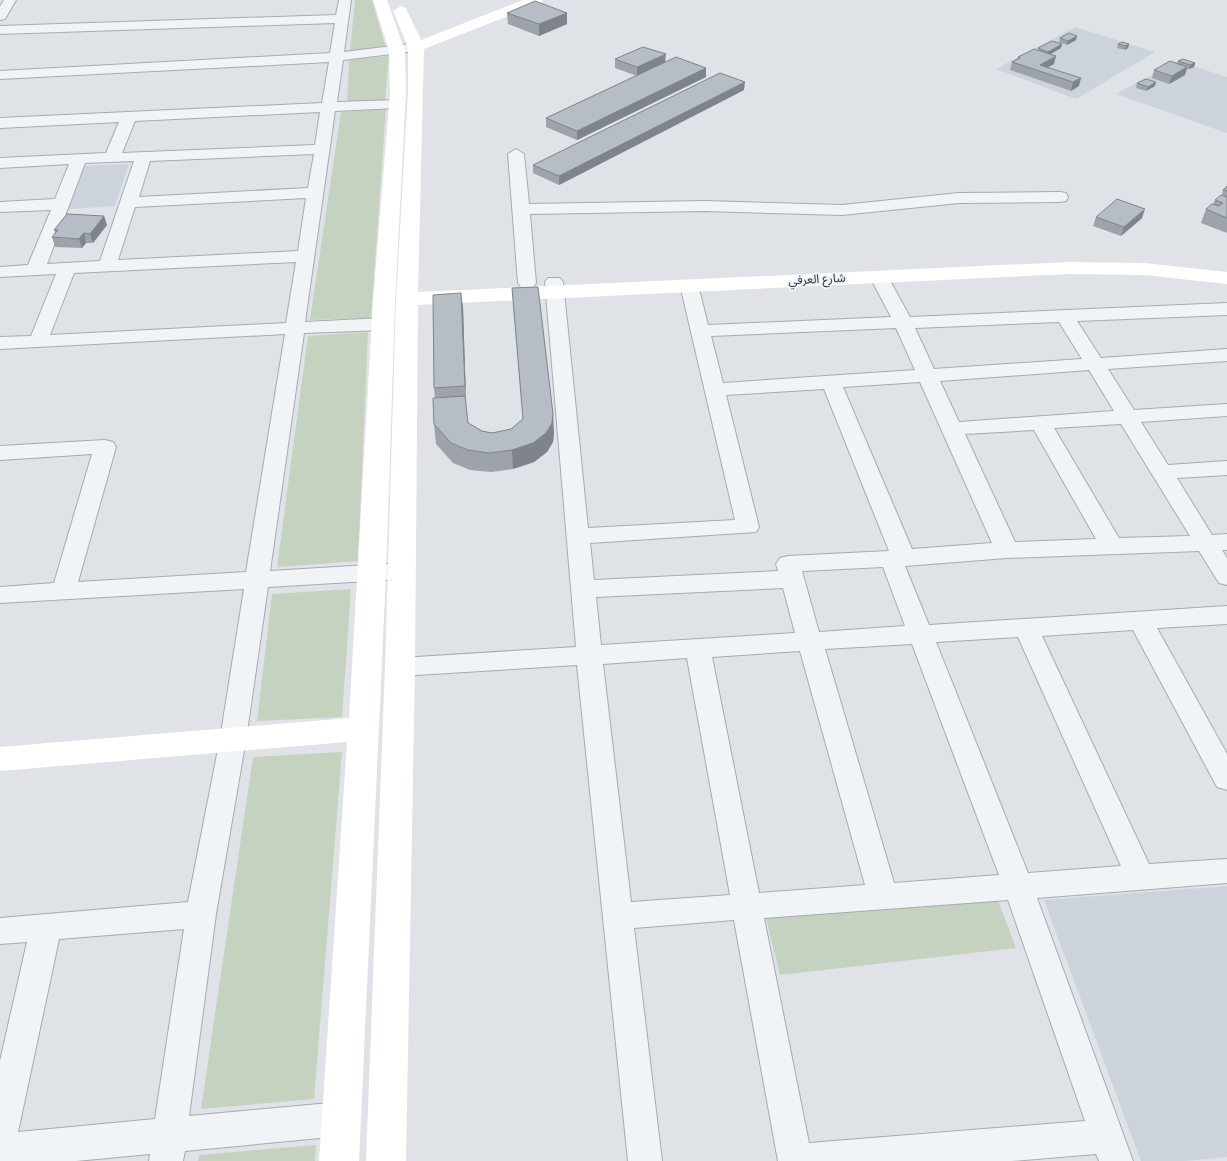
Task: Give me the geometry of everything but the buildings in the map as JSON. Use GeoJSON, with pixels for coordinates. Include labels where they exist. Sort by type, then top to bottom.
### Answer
{"type":"FeatureCollection","features":[{"type":"Feature","properties":{"kind":"main road"},"geometry":{"type":"LineString","coordinates":[[339,1161],[372,574],[383,324],[397,104],[407,49],[380,0]]}},
{"type":"Feature","properties":{"kind":"main road"},"geometry":{"type":"LineString","coordinates":[[386,1161],[400,667],[407,294],[407,49],[397,0]]}},
{"type":"Feature","properties":{"kind":"main road"},"geometry":{"type":"LineString","coordinates":[[407,49],[536,0]]}},
{"type":"Feature","properties":{"kind":"main road","name":"شارع العرفي"},"geometry":{"type":"LineString","coordinates":[[407,294],[1064,259],[1141,260],[1227,268]]}},
{"type":"Feature","properties":{"kind":"main road","name":"شارع العرفي"},"geometry":{"type":"LineString","coordinates":[[407,294],[527,283],[555,286],[689,285],[1069,268],[1144,269],[1227,278]]}},
{"type":"Feature","properties":{"kind":"main road"},"geometry":{"type":"LineString","coordinates":[[0,759],[363,729]]}},
{"type":"Feature","properties":{"kind":"street"},"geometry":{"type":"LineString","coordinates":[[0,16],[10,0]]}},
{"type":"Feature","properties":{"kind":"street"},"geometry":{"type":"LineString","coordinates":[[168,1148],[201,914],[233,739],[294,328],[324,150],[345,0]]}},
{"type":"Feature","properties":{"kind":"street"},"geometry":{"type":"LineString","coordinates":[[0,30],[342,18]]}},
{"type":"Feature","properties":{"kind":"street"},"geometry":{"type":"LineString","coordinates":[[0,75],[337,57],[407,49]]}},
{"type":"Feature","properties":{"kind":"street"},"geometry":{"type":"LineString","coordinates":[[0,124],[397,104]]}},
{"type":"Feature","properties":{"kind":"street"},"geometry":{"type":"LineString","coordinates":[[112,158],[129,117]]}},
{"type":"Feature","properties":{"kind":"street"},"geometry":{"type":"LineString","coordinates":[[0,163],[324,150]]}},
{"type":"Feature","properties":{"kind":"street"},"geometry":{"type":"LineString","coordinates":[[516,154],[527,283]]}},
{"type":"Feature","properties":{"kind":"street"},"geometry":{"type":"LineString","coordinates":[[107,267],[144,156]]}},
{"type":"Feature","properties":{"kind":"street"},"geometry":{"type":"LineString","coordinates":[[35,270],[79,159]]}},
{"type":"Feature","properties":{"kind":"street"},"geometry":{"type":"LineString","coordinates":[[129,202],[317,193]]}},
{"type":"Feature","properties":{"kind":"street"},"geometry":{"type":"LineString","coordinates":[[521,209],[705,206],[842,210],[959,198],[1060,197]]}},
{"type":"Feature","properties":{"kind":"street"},"geometry":{"type":"LineString","coordinates":[[0,207],[61,204]]}},
{"type":"Feature","properties":{"kind":"street"},"geometry":{"type":"LineString","coordinates":[[0,272],[306,256]]}},
{"type":"Feature","properties":{"kind":"street"},"geometry":{"type":"LineString","coordinates":[[38,341],[67,269]]}},
{"type":"Feature","properties":{"kind":"street"},"geometry":{"type":"LineString","coordinates":[[879,277],[903,322],[950,429],[1007,550]]}},
{"type":"Feature","properties":{"kind":"street"},"geometry":{"type":"LineString","coordinates":[[578,536],[748,527],[689,285]]}},
{"type":"Feature","properties":{"kind":"street"},"geometry":{"type":"LineString","coordinates":[[555,286],[589,655],[645,1161]]}},
{"type":"Feature","properties":{"kind":"street"},"geometry":{"type":"LineString","coordinates":[[701,331],[1227,309]]}},
{"type":"Feature","properties":{"kind":"street"},"geometry":{"type":"LineString","coordinates":[[1064,316],[1162,472],[1216,542],[1227,577]]}},
{"type":"Feature","properties":{"kind":"street"},"geometry":{"type":"LineString","coordinates":[[0,343],[383,324]]}},
{"type":"Feature","properties":{"kind":"street"},"geometry":{"type":"LineString","coordinates":[[715,390],[1227,355]]}},
{"type":"Feature","properties":{"kind":"street"},"geometry":{"type":"LineString","coordinates":[[802,1161],[1111,1149],[1018,886],[920,634],[897,558],[831,382]]}},
{"type":"Feature","properties":{"kind":"street"},"geometry":{"type":"LineString","coordinates":[[950,429],[1227,410]]}},
{"type":"Feature","properties":{"kind":"street"},"geometry":{"type":"LineString","coordinates":[[1040,422],[1112,546]]}},
{"type":"Feature","properties":{"kind":"street"},"geometry":{"type":"LineString","coordinates":[[0,453],[104,447],[64,592]]}},
{"type":"Feature","properties":{"kind":"street"},"geometry":{"type":"LineString","coordinates":[[1162,472],[1227,468]]}},
{"type":"Feature","properties":{"kind":"street"},"geometry":{"type":"LineString","coordinates":[[883,896],[788,564],[1007,550],[1216,542]]}},
{"type":"Feature","properties":{"kind":"street"},"geometry":{"type":"LineString","coordinates":[[0,595],[402,571]]}},
{"type":"Feature","properties":{"kind":"street"},"geometry":{"type":"LineString","coordinates":[[583,589],[792,579]]}},
{"type":"Feature","properties":{"kind":"street"},"geometry":{"type":"LineString","coordinates":[[400,667],[1227,615]]}},
{"type":"Feature","properties":{"kind":"street"},"geometry":{"type":"LineString","coordinates":[[1140,621],[1227,779]]}},
{"type":"Feature","properties":{"kind":"street"},"geometry":{"type":"LineString","coordinates":[[1026,628],[1140,877]]}},
{"type":"Feature","properties":{"kind":"street"},"geometry":{"type":"LineString","coordinates":[[698,648],[796,1161]]}},
{"type":"Feature","properties":{"kind":"street"},"geometry":{"type":"LineString","coordinates":[[618,916],[1227,871]]}},
{"type":"Feature","properties":{"kind":"street"},"geometry":{"type":"LineString","coordinates":[[0,931],[201,914]]}},
{"type":"Feature","properties":{"kind":"street"},"geometry":{"type":"LineString","coordinates":[[0,1136],[46,927]]}},
{"type":"Feature","properties":{"kind":"street"},"geometry":{"type":"LineString","coordinates":[[0,1151],[168,1148],[341,1119]]}},
{"type":"Feature","properties":{"kind":"shaded area"},"geometry":{"type":"Polygon","coordinates":[[[1075,27],[1155,52],[1076,99],[996,69],[1075,27]]]}},
{"type":"Feature","properties":{"kind":"shaded area"},"geometry":{"type":"Polygon","coordinates":[[[1177,61],[1227,77],[1227,133],[1116,94],[1177,61]]]}},
{"type":"Feature","properties":{"kind":"shaded area"},"geometry":{"type":"Polygon","coordinates":[[[129,164],[115,206],[68,209],[84,166],[129,164]]]}},
{"type":"Feature","properties":{"kind":"shaded area"},"geometry":{"type":"Polygon","coordinates":[[[1227,886],[1227,1157],[1185,1161],[1141,1161],[1044,900],[1227,886]]]}},
{"type":"Feature","properties":{"kind":"green space"},"geometry":{"type":"Polygon","coordinates":[[[355,0],[372,0],[386,48],[350,51],[355,0]]]}},
{"type":"Feature","properties":{"kind":"green space"},"geometry":{"type":"Polygon","coordinates":[[[389,56],[385,100],[347,102],[349,60],[389,56]]]}},
{"type":"Feature","properties":{"kind":"green space"},"geometry":{"type":"Polygon","coordinates":[[[386,109],[371,318],[310,320],[341,112],[386,109]]]}},
{"type":"Feature","properties":{"kind":"green space"},"geometry":{"type":"Polygon","coordinates":[[[368,332],[358,561],[277,567],[308,336],[368,332]]]}},
{"type":"Feature","properties":{"kind":"green space"},"geometry":{"type":"Polygon","coordinates":[[[351,589],[342,717],[257,721],[272,594],[351,589]]]}},
{"type":"Feature","properties":{"kind":"green space"},"geometry":{"type":"Polygon","coordinates":[[[342,752],[314,1099],[201,1109],[253,757],[342,752]]]}},
{"type":"Feature","properties":{"kind":"green space"},"geometry":{"type":"Polygon","coordinates":[[[996,895],[1016,948],[780,975],[765,915],[996,895]]]}},
{"type":"Feature","properties":{"kind":"green space"},"geometry":{"type":"Polygon","coordinates":[[[316,1145],[315,1161],[198,1161],[199,1155],[316,1145]]]}}]}
